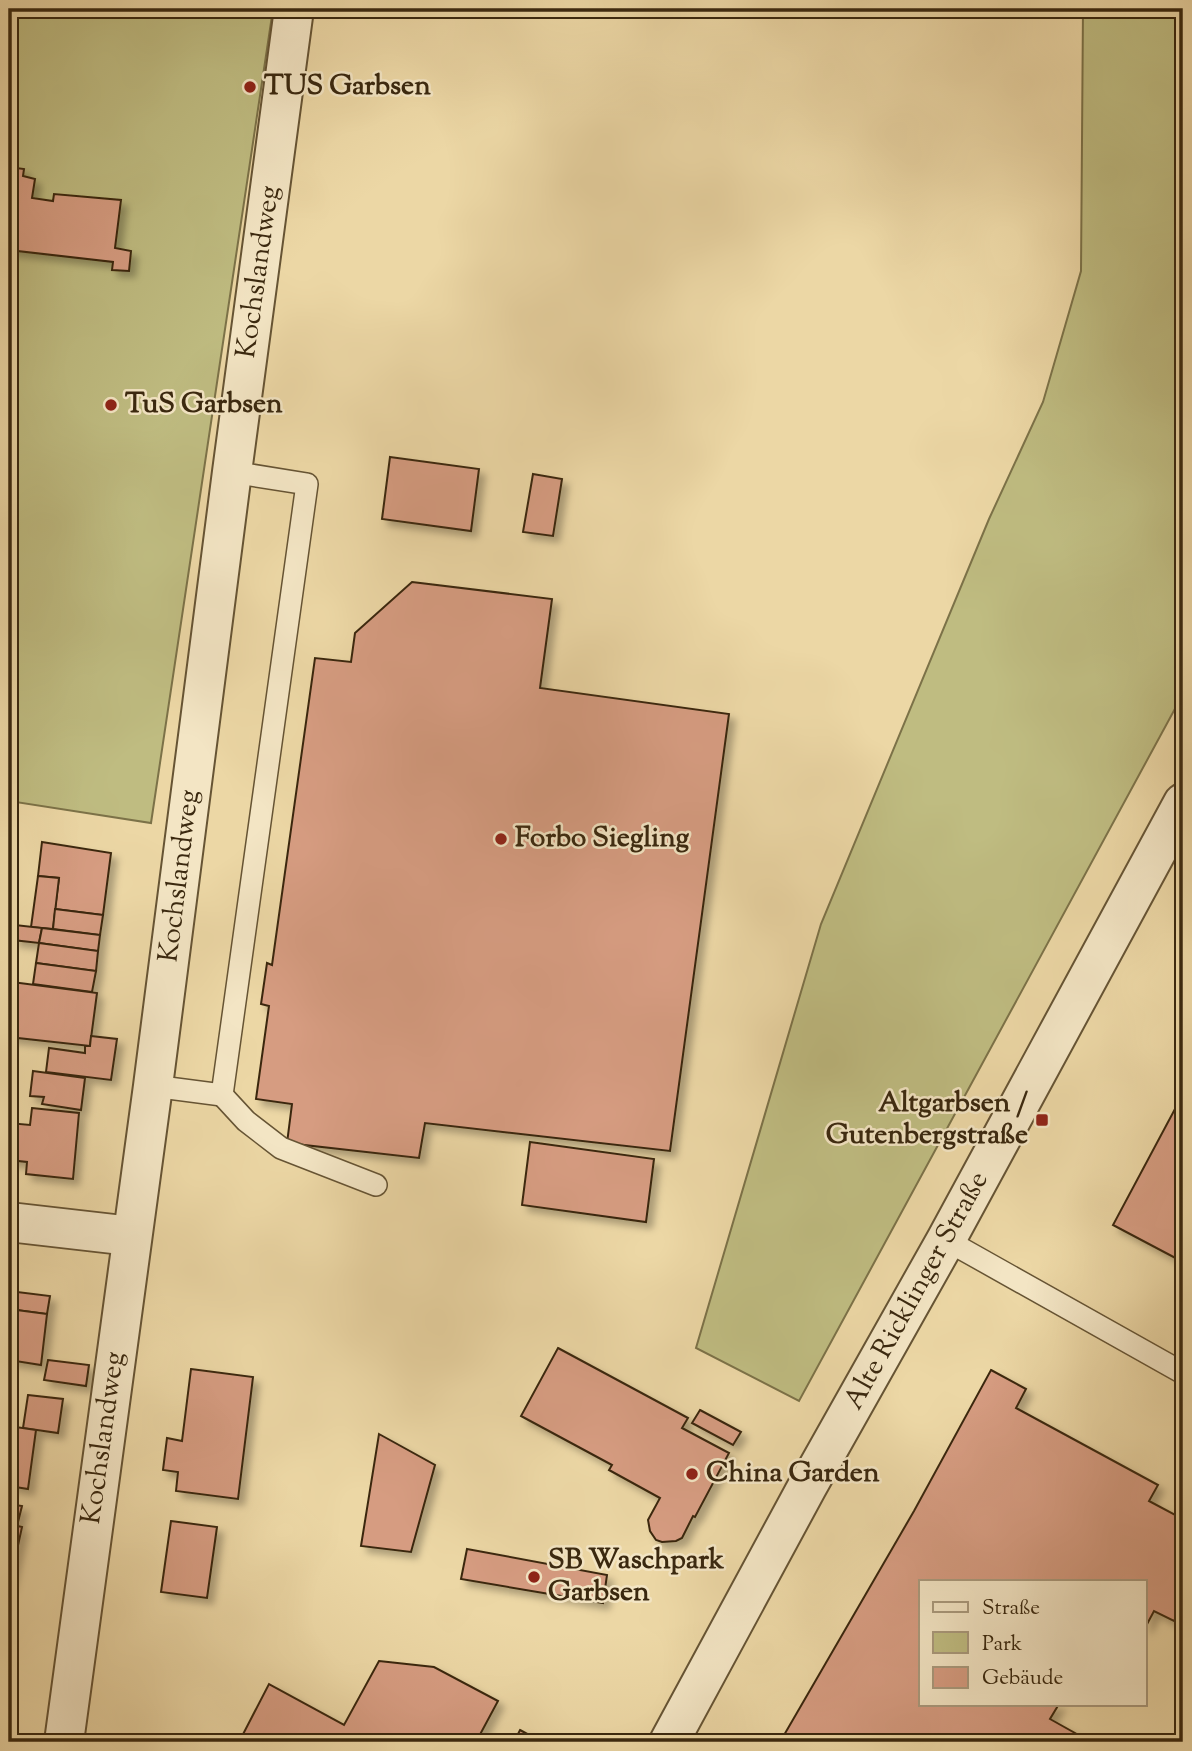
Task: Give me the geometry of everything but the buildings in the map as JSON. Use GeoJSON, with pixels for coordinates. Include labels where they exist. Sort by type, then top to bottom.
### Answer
{"type":"FeatureCollection","features":[{"type":"Feature","properties":{"kind":"street","name":"Kochslandweg"},"geometry":{"type":"LineString","coordinates":[[64,1742],[294,9]]}},
{"type":"Feature","properties":{"kind":"street","name":"Alte Ricklinger Straße"},"geometry":{"type":"LineString","coordinates":[[669,1742],[1183,803]]}},
{"type":"Feature","properties":{"kind":"street"},"geometry":{"type":"LineString","coordinates":[[9,1222],[131,1237]]}},
{"type":"Feature","properties":{"kind":"lane"},"geometry":{"type":"LineString","coordinates":[[222,1095],[307,484],[232,471]]}},
{"type":"Feature","properties":{"kind":"lane"},"geometry":{"type":"LineString","coordinates":[[153,1086],[222,1095],[246,1121],[281,1148],[376,1185]]}},
{"type":"Feature","properties":{"kind":"lane"},"geometry":{"type":"LineString","coordinates":[[946,1240],[1183,1373]]}},
{"type":"Feature","properties":{"kind":"green space","name":"TuS Garbsen"},"geometry":{"type":"Polygon","coordinates":[[[9,9],[273,9],[151,823],[9,801],[9,9]]]}},
{"type":"Feature","properties":{"kind":"green space"},"geometry":{"type":"Polygon","coordinates":[[[1083,9],[1183,9],[1183,694],[799,1401],[696,1348],[821,924],[989,519],[1043,402],[1081,271],[1083,9]]]}},
{"type":"Feature","properties":{"kind":"place","name":"TUS Garbsen"},"geometry":{"type":"Point","coordinates":[250,87]}},
{"type":"Feature","properties":{"kind":"place","name":"TuS Garbsen"},"geometry":{"type":"Point","coordinates":[111,405]}},
{"type":"Feature","properties":{"kind":"place","name":"Forbo Siegling"},"geometry":{"type":"Point","coordinates":[501,839]}},
{"type":"Feature","properties":{"kind":"place","name":"Altgarbsen / Gutenbergstraße"},"geometry":{"type":"Point","coordinates":[1042,1120]}},
{"type":"Feature","properties":{"kind":"place","name":"China Garden"},"geometry":{"type":"Point","coordinates":[692,1474]}},
{"type":"Feature","properties":{"kind":"place","name":"SB Waschpark Garbsen"},"geometry":{"type":"Point","coordinates":[534,1577]}}]}
